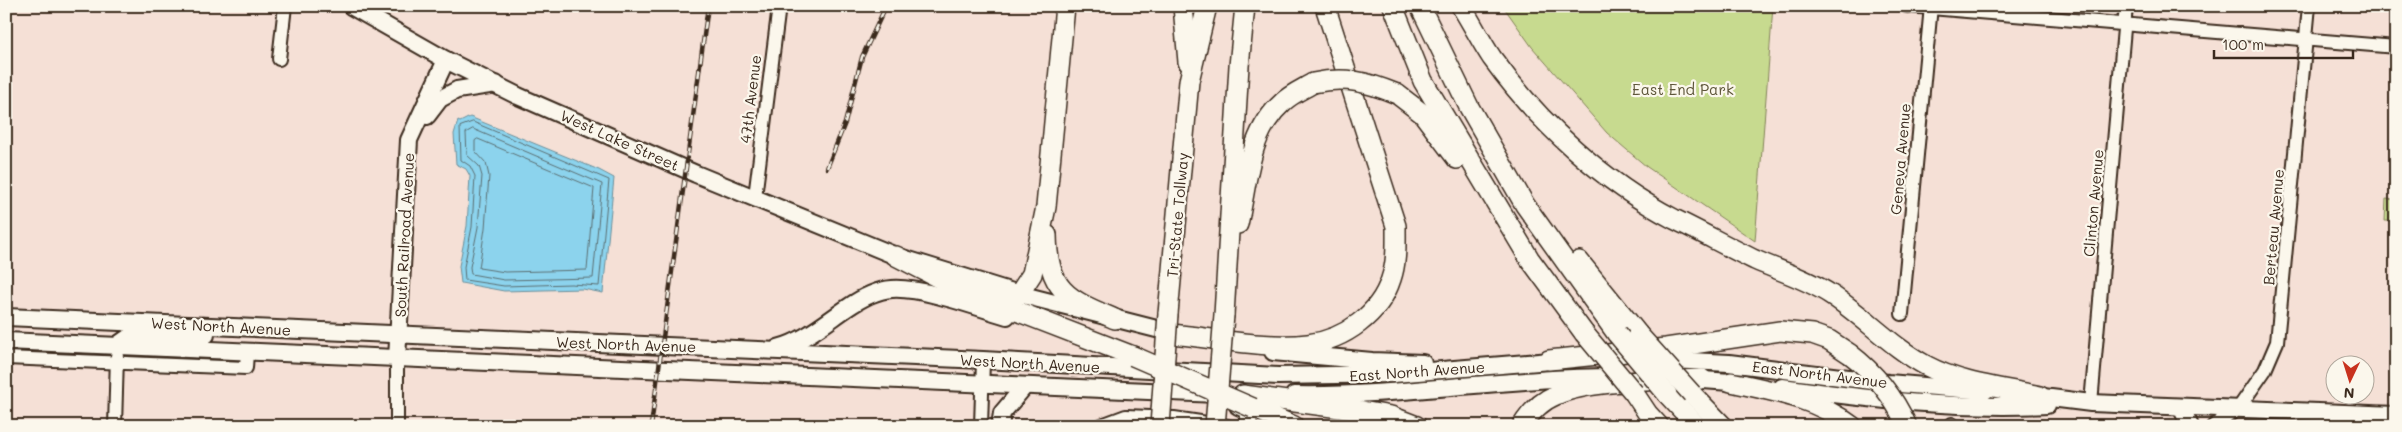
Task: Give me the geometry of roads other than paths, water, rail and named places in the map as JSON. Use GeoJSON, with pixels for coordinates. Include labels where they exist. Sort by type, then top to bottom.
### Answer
{"type":"FeatureCollection","features":[{"type":"Feature","properties":{"kind":"highway"},"geometry":{"type":"LineString","coordinates":[[981,298],[998,299],[1018,294],[1032,274],[1046,207],[1065,6]]}},
{"type":"Feature","properties":{"kind":"highway"},"geometry":{"type":"LineString","coordinates":[[1183,6],[1189,81]]}},
{"type":"Feature","properties":{"kind":"highway","name":"Tri-State Tollway"},"geometry":{"type":"LineString","coordinates":[[1160,426],[1189,81],[1207,6]]}},
{"type":"Feature","properties":{"kind":"highway"},"geometry":{"type":"LineString","coordinates":[[1216,426],[1239,66],[1245,6]]}},
{"type":"Feature","properties":{"kind":"highway"},"geometry":{"type":"LineString","coordinates":[[1172,334],[1290,345],[1326,341],[1342,334],[1369,315],[1380,302],[1391,280],[1396,254],[1396,226],[1324,6]]}},
{"type":"Feature","properties":{"kind":"highway"},"geometry":{"type":"LineString","coordinates":[[1393,6],[1422,81],[1529,258]]}},
{"type":"Feature","properties":{"kind":"highway"},"geometry":{"type":"LineString","coordinates":[[1420,6],[1469,107],[1525,205],[1617,334],[1667,394],[1697,426]]}},
{"type":"Feature","properties":{"kind":"highway"},"geometry":{"type":"LineString","coordinates":[[1461,6],[1492,57],[1520,92],[1574,148],[1627,190],[1672,217],[1755,260],[1796,275],[1831,294],[1910,356],[1928,366],[1966,380],[2040,396]]}},
{"type":"Feature","properties":{"kind":"highway"},"geometry":{"type":"LineString","coordinates":[[1226,276],[1257,137],[1267,118],[1284,100],[1313,83],[1332,79],[1366,82],[1398,94],[1423,114],[1584,333],[1634,394],[1653,422]]}},
{"type":"Feature","properties":{"kind":"highway"},"geometry":{"type":"LineString","coordinates":[[1469,107],[1581,265],[1638,334],[1697,387],[1722,426]]}},
{"type":"Feature","properties":{"kind":"highway"},"geometry":{"type":"LineString","coordinates":[[1046,207],[1049,262],[1059,288],[1073,300],[1115,319]]}},
{"type":"Feature","properties":{"kind":"highway"},"geometry":{"type":"LineString","coordinates":[[896,256],[962,290],[1244,403],[1294,426]]}},
{"type":"Feature","properties":{"kind":"highway"},"geometry":{"type":"LineString","coordinates":[[1549,360],[1666,348],[1780,331],[1812,334],[1828,340],[1868,368],[1891,396],[1907,426]]}},
{"type":"Feature","properties":{"kind":"highway"},"geometry":{"type":"LineString","coordinates":[[1522,426],[1529,415],[1554,395],[1582,387],[1642,382],[1697,387]]}},
{"type":"Feature","properties":{"kind":"highway"},"geometry":{"type":"LineString","coordinates":[[1731,382],[1781,392],[1807,401],[1827,409],[1852,426]]}},
{"type":"Feature","properties":{"kind":"highway"},"geometry":{"type":"LineString","coordinates":[[1244,403],[1362,411],[1391,416],[1417,426]]}},
{"type":"Feature","properties":{"kind":"main road","name":"West Lake Street"},"geometry":{"type":"LineString","coordinates":[[351,6],[446,60],[696,174],[896,256],[1018,294],[1172,334],[1242,347],[1313,357],[1430,363],[1517,362]]}},
{"type":"Feature","properties":{"kind":"main road","name":"South Railroad Avenue"},"geometry":{"type":"LineString","coordinates":[[397,359],[409,140],[446,60]]}},
{"type":"Feature","properties":{"kind":"main road"},"geometry":{"type":"LineString","coordinates":[[409,140],[440,99],[457,90],[496,84]]}},
{"type":"Feature","properties":{"kind":"main road"},"geometry":{"type":"LineString","coordinates":[[767,350],[790,344],[808,335],[862,298],[892,289],[964,302],[1133,359]]}},
{"type":"Feature","properties":{"kind":"main road","name":"West North Avenue"},"geometry":{"type":"LineString","coordinates":[[6,316],[983,360],[1245,375]]}},
{"type":"Feature","properties":{"kind":"main road"},"geometry":{"type":"LineString","coordinates":[[117,354],[122,340],[129,336],[190,336],[278,329]]}},
{"type":"Feature","properties":{"kind":"main road","name":"West North Avenue"},"geometry":{"type":"LineString","coordinates":[[6,341],[117,354],[246,360],[397,359],[1024,387],[1244,403]]}},
{"type":"Feature","properties":{"kind":"main road","name":"East North Avenue"},"geometry":{"type":"LineString","coordinates":[[1245,375],[1336,377],[1394,374],[1549,360],[1684,359],[1888,383],[2040,396],[2092,403]]}},
{"type":"Feature","properties":{"kind":"main road","name":"East North Avenue"},"geometry":{"type":"LineString","coordinates":[[1244,403],[1586,377],[1697,387],[1731,382],[1917,404],[2003,407],[2092,403],[2396,414]]}},
{"type":"Feature","properties":{"kind":"main road"},"geometry":{"type":"LineString","coordinates":[[1000,426],[1002,413],[1024,387]]}},
{"type":"Feature","properties":{"kind":"main road"},"geometry":{"type":"LineString","coordinates":[[1244,403],[1249,411],[1248,426]]}},
{"type":"Feature","properties":{"kind":"main road"},"geometry":{"type":"LineString","coordinates":[[2180,407],[2190,426]]}},
{"type":"Feature","properties":{"kind":"street"},"geometry":{"type":"LineString","coordinates":[[279,59],[285,6]]}},
{"type":"Feature","properties":{"kind":"street","name":"47th Avenue"},"geometry":{"type":"LineString","coordinates":[[755,197],[779,6]]}},
{"type":"Feature","properties":{"kind":"street"},"geometry":{"type":"LineString","coordinates":[[1907,6],[2396,47]]}},
{"type":"Feature","properties":{"kind":"street","name":"Clinton Avenue"},"geometry":{"type":"LineString","coordinates":[[2092,403],[2126,6]]}},
{"type":"Feature","properties":{"kind":"street","name":"Berteau Avenue"},"geometry":{"type":"LineString","coordinates":[[2213,426],[2238,409],[2270,362],[2280,330],[2309,6]]}},
{"type":"Feature","properties":{"kind":"street","name":"Geneva Avenue"},"geometry":{"type":"LineString","coordinates":[[1902,314],[1931,7]]}},
{"type":"Feature","properties":{"kind":"street"},"geometry":{"type":"LineString","coordinates":[[114,426],[117,354]]}},
{"type":"Feature","properties":{"kind":"street","name":"West North Avenue"},"geometry":{"type":"LineString","coordinates":[[6,358],[117,354]]}},
{"type":"Feature","properties":{"kind":"street"},"geometry":{"type":"LineString","coordinates":[[397,359],[397,426]]}},
{"type":"Feature","properties":{"kind":"street"},"geometry":{"type":"LineString","coordinates":[[981,426],[983,360]]}},
{"type":"Feature","properties":{"kind":"street"},"geometry":{"type":"LineString","coordinates":[[1099,426],[1126,416],[1174,418],[1227,426]]}},
{"type":"Feature","properties":{"kind":"water"},"geometry":{"type":"Polygon","coordinates":[[[470,117],[599,170],[614,178],[603,293],[583,289],[504,291],[461,283],[459,266],[467,226],[470,176],[466,169],[456,164],[454,134],[458,121],[460,122],[470,117]]]}},
{"type":"Feature","properties":{"kind":"railway"},"geometry":{"type":"LineString","coordinates":[[651,426],[708,6]]}},
{"type":"Feature","properties":{"kind":"railway"},"geometry":{"type":"LineString","coordinates":[[827,168],[845,123],[862,57],[886,6]]}},
{"type":"Feature","properties":{"kind":"park label","name":"East End Park"},"geometry":{"type":"Point","coordinates":[1683,89]}}]}
